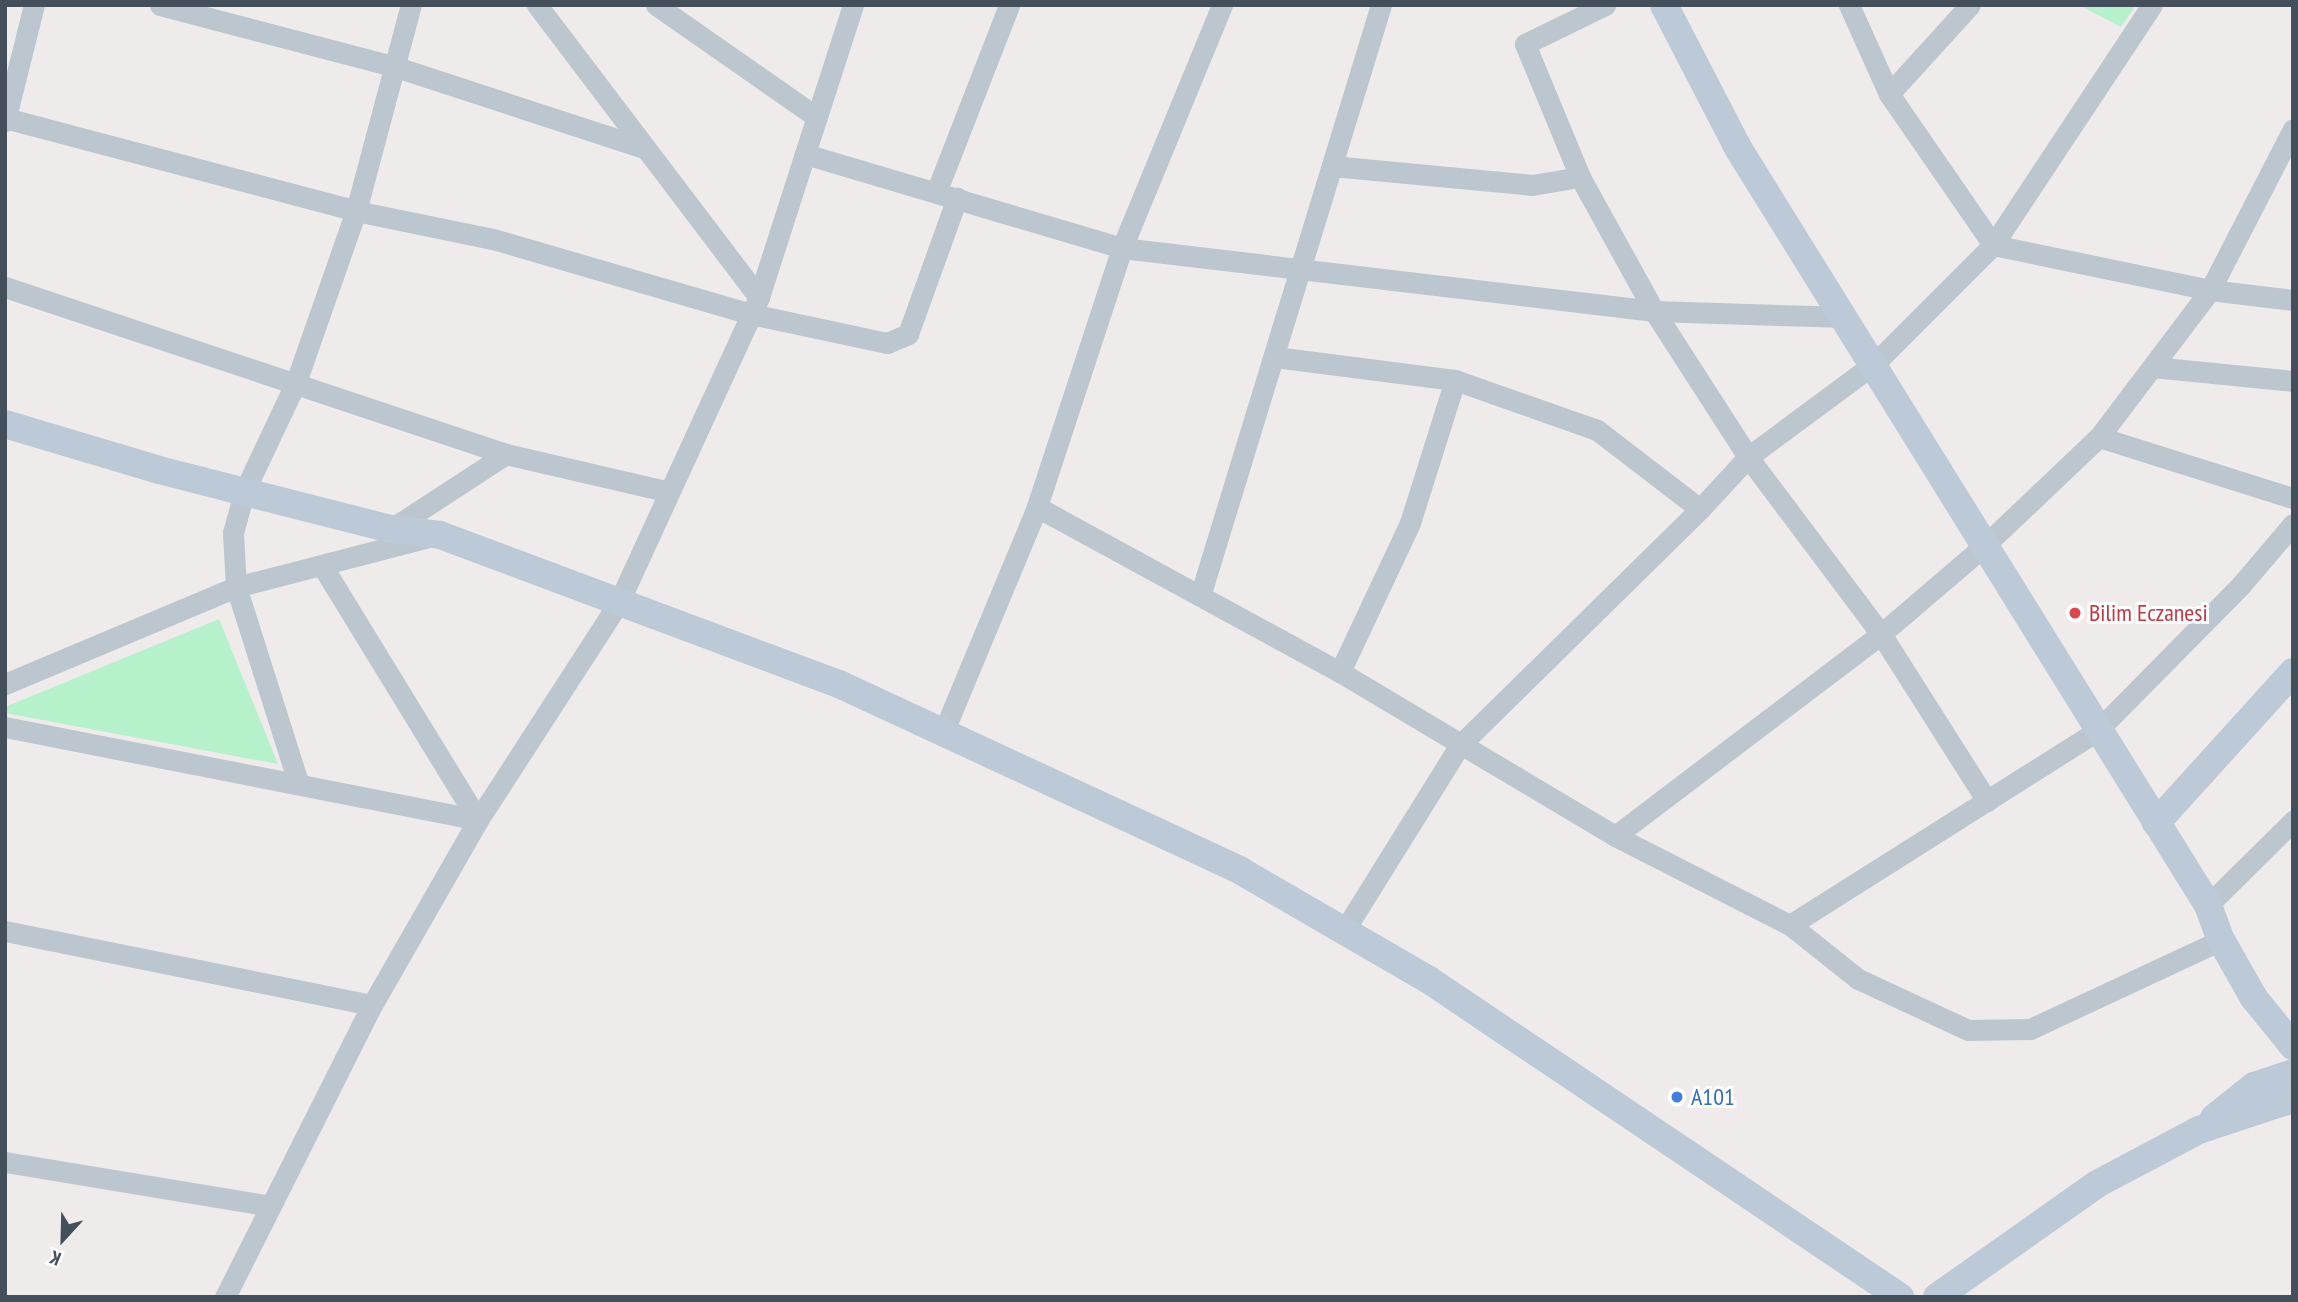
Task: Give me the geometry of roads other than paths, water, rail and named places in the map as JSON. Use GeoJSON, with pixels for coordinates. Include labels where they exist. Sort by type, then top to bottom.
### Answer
{"type":"FeatureCollection","features":[{"type":"Feature","properties":{"kind":"main road"},"geometry":{"type":"LineString","coordinates":[[1664,5],[1738,148],[1840,317],[1875,363],[1984,546],[2208,905],[2221,940],[2254,998],[2293,1046]]}},
{"type":"Feature","properties":{"kind":"main road"},"geometry":{"type":"LineString","coordinates":[[5,425],[244,492],[391,529],[440,535],[618,604],[839,684],[1241,871],[1429,980],[1900,1297]]}},
{"type":"Feature","properties":{"kind":"main road"},"geometry":{"type":"LineString","coordinates":[[2156,823],[2293,672]]}},
{"type":"Feature","properties":{"kind":"main road"},"geometry":{"type":"LineString","coordinates":[[2199,1130],[2254,1087],[2293,1073]]}},
{"type":"Feature","properties":{"kind":"main road"},"geometry":{"type":"LineString","coordinates":[[1937,1297],[2097,1184],[2199,1130],[2293,1099]]}},
{"type":"Feature","properties":{"kind":"street"},"geometry":{"type":"LineString","coordinates":[[34,5],[6,119],[356,211],[493,239],[887,343],[908,334],[947,194],[1009,5]]}},
{"type":"Feature","properties":{"kind":"street"},"geometry":{"type":"LineString","coordinates":[[160,5],[393,66],[644,149]]}},
{"type":"Feature","properties":{"kind":"street"},"geometry":{"type":"LineString","coordinates":[[298,782],[236,587],[233,533],[244,492],[296,382],[356,211],[411,5]]}},
{"type":"Feature","properties":{"kind":"street"},"geometry":{"type":"LineString","coordinates":[[537,5],[644,149],[755,306]]}},
{"type":"Feature","properties":{"kind":"street"},"geometry":{"type":"LineString","coordinates":[[656,5],[815,116]]}},
{"type":"Feature","properties":{"kind":"street"},"geometry":{"type":"LineString","coordinates":[[225,1297],[372,1005],[478,820],[618,604],[755,306],[853,5]]}},
{"type":"Feature","properties":{"kind":"street"},"geometry":{"type":"LineString","coordinates":[[943,733],[1037,507],[1122,248],[1222,5]]}},
{"type":"Feature","properties":{"kind":"street"},"geometry":{"type":"LineString","coordinates":[[1201,593],[1303,270],[1381,5]]}},
{"type":"Feature","properties":{"kind":"street"},"geometry":{"type":"LineString","coordinates":[[1605,5],[1524,44],[1580,177],[1654,311],[1748,457],[1881,634],[1987,801]]}},
{"type":"Feature","properties":{"kind":"street"},"geometry":{"type":"LineString","coordinates":[[1849,5],[1889,94],[1993,245],[2210,290],[2293,300]]}},
{"type":"Feature","properties":{"kind":"street"},"geometry":{"type":"LineString","coordinates":[[1889,94],[1970,5]]}},
{"type":"Feature","properties":{"kind":"street"},"geometry":{"type":"LineString","coordinates":[[1344,931],[1458,746],[1700,509],[1748,457],[1875,363],[1993,245],[2152,5]]}},
{"type":"Feature","properties":{"kind":"street"},"geometry":{"type":"LineString","coordinates":[[1615,836],[1881,634],[1984,546],[2099,437],[2210,290],[2293,129]]}},
{"type":"Feature","properties":{"kind":"street"},"geometry":{"type":"LineString","coordinates":[[806,154],[1122,248],[1654,311],[1840,317]]}},
{"type":"Feature","properties":{"kind":"street"},"geometry":{"type":"LineString","coordinates":[[1332,166],[1532,185],[1580,177]]}},
{"type":"Feature","properties":{"kind":"street"},"geometry":{"type":"LineString","coordinates":[[5,287],[506,454],[669,492]]}},
{"type":"Feature","properties":{"kind":"street"},"geometry":{"type":"LineString","coordinates":[[1275,357],[1455,380],[1597,430],[1700,509]]}},
{"type":"Feature","properties":{"kind":"street"},"geometry":{"type":"LineString","coordinates":[[2153,367],[2293,381]]}},
{"type":"Feature","properties":{"kind":"street"},"geometry":{"type":"LineString","coordinates":[[1340,672],[1410,523],[1455,380]]}},
{"type":"Feature","properties":{"kind":"street"},"geometry":{"type":"LineString","coordinates":[[2099,437],[2293,498]]}},
{"type":"Feature","properties":{"kind":"street"},"geometry":{"type":"LineString","coordinates":[[391,529],[506,454]]}},
{"type":"Feature","properties":{"kind":"street"},"geometry":{"type":"LineString","coordinates":[[1037,507],[1201,593],[1340,672],[1458,746],[1615,836],[1790,925],[1858,979],[1968,1030],[2031,1030],[2221,940]]}},
{"type":"Feature","properties":{"kind":"street"},"geometry":{"type":"LineString","coordinates":[[1790,925],[2098,731],[2241,585],[2293,524]]}},
{"type":"Feature","properties":{"kind":"street"},"geometry":{"type":"LineString","coordinates":[[5,684],[236,587],[440,535]]}},
{"type":"Feature","properties":{"kind":"street"},"geometry":{"type":"LineString","coordinates":[[322,565],[478,820]]}},
{"type":"Feature","properties":{"kind":"street"},"geometry":{"type":"LineString","coordinates":[[5,727],[298,782],[478,820]]}},
{"type":"Feature","properties":{"kind":"street"},"geometry":{"type":"LineString","coordinates":[[2208,905],[2293,821]]}},
{"type":"Feature","properties":{"kind":"street"},"geometry":{"type":"LineString","coordinates":[[5,932],[372,1005]]}},
{"type":"Feature","properties":{"kind":"street"},"geometry":{"type":"LineString","coordinates":[[5,1162],[270,1206]]}},
{"type":"Feature","properties":{"kind":"place","name":"Bilim Eczanesi"},"geometry":{"type":"Point","coordinates":[2075,613]}},
{"type":"Feature","properties":{"kind":"place","name":"A101"},"geometry":{"type":"Point","coordinates":[1677,1097]}}]}
